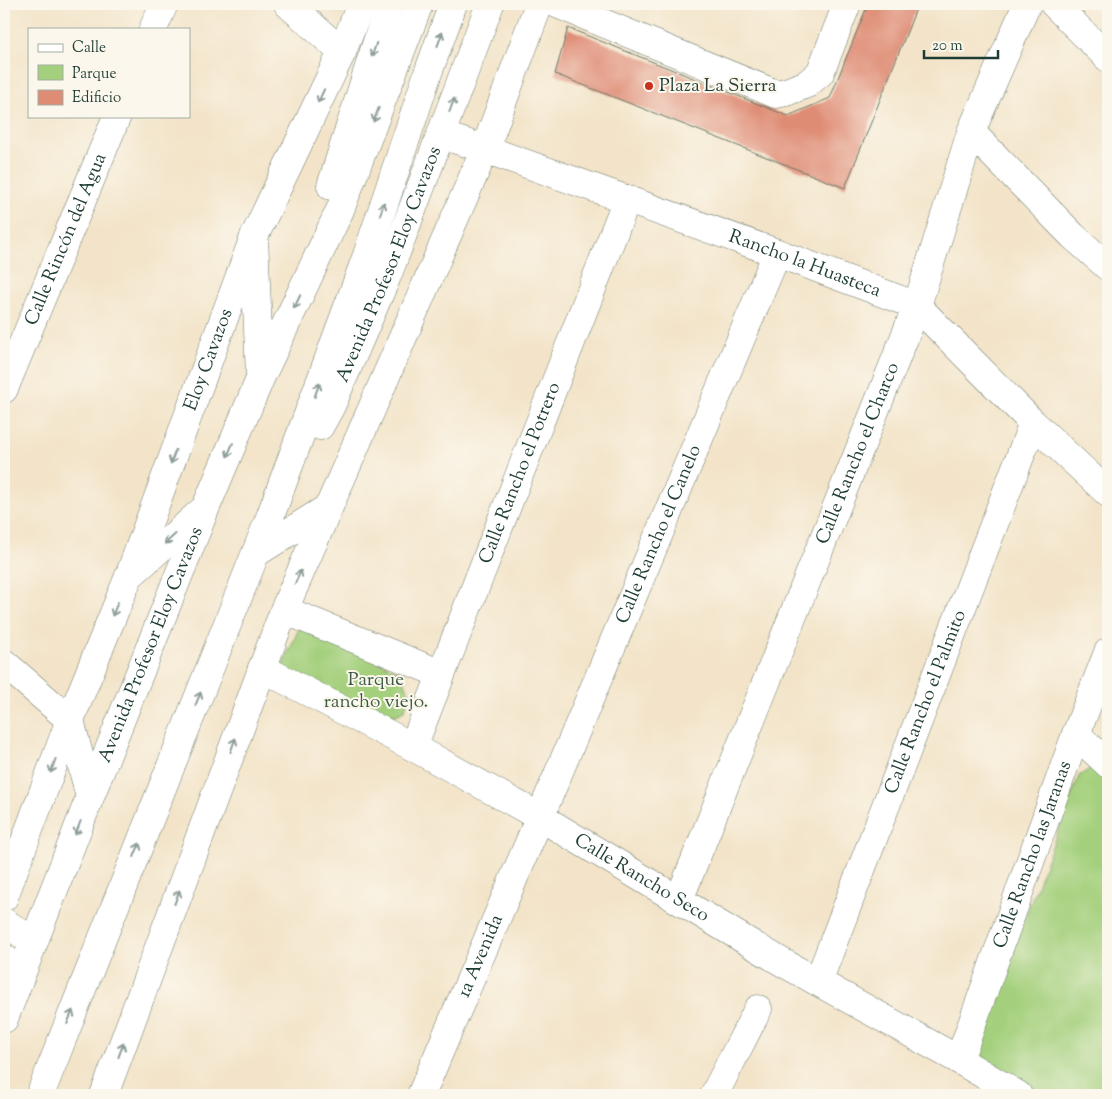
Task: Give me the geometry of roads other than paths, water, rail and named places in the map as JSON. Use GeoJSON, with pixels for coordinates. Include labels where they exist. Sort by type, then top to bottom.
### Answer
{"type":"FeatureCollection","features":[{"type":"Feature","properties":{"kind":"street"},"geometry":{"type":"LineString","coordinates":[[153,28],[164,4]]}},
{"type":"Feature","properties":{"kind":"street"},"geometry":{"type":"LineString","coordinates":[[288,4],[342,52]]}},
{"type":"Feature","properties":{"kind":"street","name":"Eloy Cavazos"},"geometry":{"type":"LineString","coordinates":[[4,897],[70,720],[128,576],[254,237],[342,52],[361,4]]}},
{"type":"Feature","properties":{"kind":"street","name":"Avenida Profesor Eloy Cavazos"},"geometry":{"type":"LineString","coordinates":[[310,274],[318,227],[389,4]]}},
{"type":"Feature","properties":{"kind":"street","name":"Avenida Profesor Eloy Cavazos"},"geometry":{"type":"LineString","coordinates":[[4,1019],[13,966],[34,942],[206,507],[260,379],[340,210],[418,4]]}},
{"type":"Feature","properties":{"kind":"street","name":"Avenida Profesor Eloy Cavazos"},"geometry":{"type":"LineString","coordinates":[[40,1095],[270,518],[367,255],[428,72],[453,4]]}},
{"type":"Feature","properties":{"kind":"street","name":"Avenida Profesor Eloy Cavazos"},"geometry":{"type":"LineString","coordinates":[[270,518],[331,406],[388,274],[490,4]]}},
{"type":"Feature","properties":{"kind":"street"},"geometry":{"type":"LineString","coordinates":[[104,1095],[284,610],[485,149],[539,4]]}},
{"type":"Feature","properties":{"kind":"street"},"geometry":{"type":"LineString","coordinates":[[558,4],[776,94],[807,84],[820,73],[847,4]]}},
{"type":"Feature","properties":{"kind":"street","name":"Calle Rancho el Charco"},"geometry":{"type":"LineString","coordinates":[[679,900],[918,306],[970,132],[1027,4]]}},
{"type":"Feature","properties":{"kind":"street"},"geometry":{"type":"LineString","coordinates":[[1054,4],[1108,58]]}},
{"type":"Feature","properties":{"kind":"street","name":"Calle Rincón del Agua"},"geometry":{"type":"LineString","coordinates":[[4,389],[116,118]]}},
{"type":"Feature","properties":{"kind":"street"},"geometry":{"type":"LineString","coordinates":[[970,132],[1073,236],[1108,267]]}},
{"type":"Feature","properties":{"kind":"street","name":"Rancho la Huasteca"},"geometry":{"type":"LineString","coordinates":[[441,135],[777,252],[918,306],[1033,422],[1108,493]]}},
{"type":"Feature","properties":{"kind":"street","name":"Calle Rancho el Potrero"},"geometry":{"type":"LineString","coordinates":[[413,747],[628,199]]}},
{"type":"Feature","properties":{"kind":"street"},"geometry":{"type":"LineString","coordinates":[[254,237],[260,379]]}},
{"type":"Feature","properties":{"kind":"street","name":"Calle Rancho el Canelo"},"geometry":{"type":"LineString","coordinates":[[540,817],[777,252]]}},
{"type":"Feature","properties":{"kind":"street","name":"Calle Rancho el Palmito"},"geometry":{"type":"LineString","coordinates":[[818,982],[1033,422]]}},
{"type":"Feature","properties":{"kind":"street"},"geometry":{"type":"LineString","coordinates":[[128,576],[206,507]]}},
{"type":"Feature","properties":{"kind":"street"},"geometry":{"type":"LineString","coordinates":[[256,553],[329,507]]}},
{"type":"Feature","properties":{"kind":"street"},"geometry":{"type":"LineString","coordinates":[[284,610],[441,674]]}},
{"type":"Feature","properties":{"kind":"street","name":"Calle Rancho las Jaranas"},"geometry":{"type":"LineString","coordinates":[[959,1060],[1076,734],[1108,652]]}},
{"type":"Feature","properties":{"kind":"street"},"geometry":{"type":"LineString","coordinates":[[4,663],[70,720],[90,797]]}},
{"type":"Feature","properties":{"kind":"street","name":"Calle Rancho Seco"},"geometry":{"type":"LineString","coordinates":[[262,668],[413,747],[540,817],[780,962],[959,1060],[1013,1094]]}},
{"type":"Feature","properties":{"kind":"street"},"geometry":{"type":"LineString","coordinates":[[1076,734],[1108,764]]}},
{"type":"Feature","properties":{"kind":"street","name":"1a Avenida"},"geometry":{"type":"LineString","coordinates":[[421,1095],[540,817]]}},
{"type":"Feature","properties":{"kind":"street"},"geometry":{"type":"LineString","coordinates":[[4,922],[34,942]]}},
{"type":"Feature","properties":{"kind":"street"},"geometry":{"type":"LineString","coordinates":[[714,1095],[758,1009]]}},
{"type":"Feature","properties":{"kind":"street"},"geometry":{"type":"LineString","coordinates":[[47,1095],[55,1054]]}},
{"type":"Feature","properties":{"kind":"place","name":"Plaza La Sierra"},"geometry":{"type":"Point","coordinates":[649,86]}},
{"type":"Feature","properties":{"kind":"park label","name":"Parque rancho viejo."},"geometry":{"type":"Point","coordinates":[376,691]}}]}
